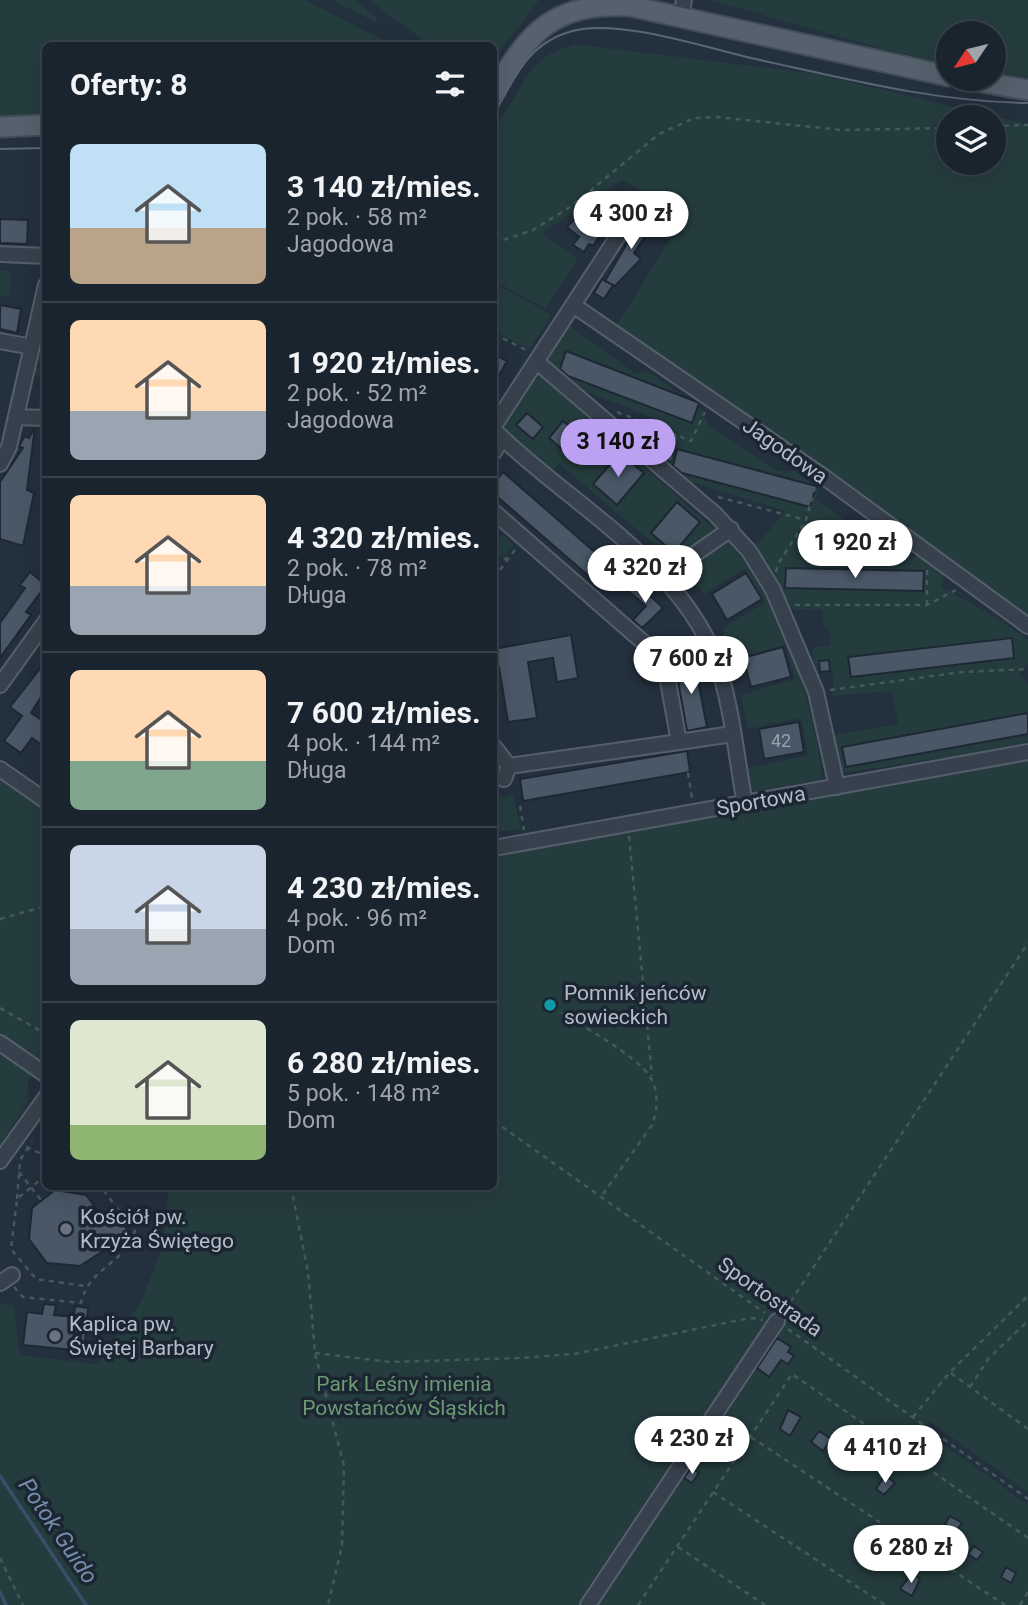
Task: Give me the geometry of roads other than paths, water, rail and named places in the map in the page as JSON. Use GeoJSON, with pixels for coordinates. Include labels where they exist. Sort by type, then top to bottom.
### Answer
{"type":"FeatureCollection","features":[{"type":"Feature","properties":{"kind":"main road"},"geometry":{"type":"LineString","coordinates":[[497,88],[529,38],[545,23],[565,13],[608,5],[683,8],[936,73]]}},
{"type":"Feature","properties":{"kind":"main road"},"geometry":{"type":"LineString","coordinates":[[1006,86],[1028,90]]}},
{"type":"Feature","properties":{"kind":"main road"},"geometry":{"type":"LineString","coordinates":[[0,127],[42,125]]}},
{"type":"Feature","properties":{"kind":"street"},"geometry":{"type":"LineString","coordinates":[[497,429],[538,360],[633,213]]}},
{"type":"Feature","properties":{"kind":"street"},"geometry":{"type":"LineString","coordinates":[[0,254],[42,254]]}},
{"type":"Feature","properties":{"kind":"street"},"geometry":{"type":"LineString","coordinates":[[0,464],[6,433],[17,417],[42,303]]}},
{"type":"Feature","properties":{"kind":"street","name":"Jagodowa"},"geometry":{"type":"LineString","coordinates":[[573,305],[818,473],[1028,626]]}},
{"type":"Feature","properties":{"kind":"street"},"geometry":{"type":"LineString","coordinates":[[0,341],[32,347]]}},
{"type":"Feature","properties":{"kind":"street"},"geometry":{"type":"LineString","coordinates":[[538,360],[731,529],[749,551],[781,606],[816,692],[837,787]]}},
{"type":"Feature","properties":{"kind":"street"},"geometry":{"type":"LineString","coordinates":[[17,417],[42,418]]}},
{"type":"Feature","properties":{"kind":"street"},"geometry":{"type":"LineString","coordinates":[[497,432],[663,576],[692,611],[721,676],[745,804]]}},
{"type":"Feature","properties":{"kind":"street"},"geometry":{"type":"LineString","coordinates":[[497,515],[659,656],[665,665],[681,741]]}},
{"type":"Feature","properties":{"kind":"street"},"geometry":{"type":"LineString","coordinates":[[663,576],[731,529]]}},
{"type":"Feature","properties":{"kind":"street"},"geometry":{"type":"LineString","coordinates":[[0,685],[42,627]]}},
{"type":"Feature","properties":{"kind":"street"},"geometry":{"type":"LineString","coordinates":[[497,753],[506,773],[732,734]]}},
{"type":"Feature","properties":{"kind":"street","name":"Sportowa"},"geometry":{"type":"LineString","coordinates":[[497,847],[1028,752]]}},
{"type":"Feature","properties":{"kind":"street"},"geometry":{"type":"LineString","coordinates":[[0,769],[42,798]]}},
{"type":"Feature","properties":{"kind":"street"},"geometry":{"type":"LineString","coordinates":[[0,1042],[42,1072]]}},
{"type":"Feature","properties":{"kind":"street"},"geometry":{"type":"LineString","coordinates":[[0,1161],[42,1102]]}},
{"type":"Feature","properties":{"kind":"street"},"geometry":{"type":"LineString","coordinates":[[588,1605],[777,1321]]}},
{"type":"Feature","properties":{"kind":"waterway","name":"Potok Guido"},"geometry":{"type":"LineString","coordinates":[[0,1476],[86,1605]]}},
{"type":"Feature","properties":{"kind":"waterway"},"geometry":{"type":"LineString","coordinates":[[0,1592],[6,1605]]}},
{"type":"Feature","properties":{"kind":"tram line"},"geometry":{"type":"LineString","coordinates":[[497,110],[515,77],[532,54],[555,38],[588,28],[610,28],[659,35],[751,58],[923,94],[1028,103]]}},
{"type":"Feature","properties":{"kind":"tram line"},"geometry":{"type":"LineString","coordinates":[[0,149],[42,148]]}},
{"type":"Feature","properties":{"kind":"place","name":"Pomnik jeńców sowieckich"},"geometry":{"type":"Point","coordinates":[550,1005]}},
{"type":"Feature","properties":{"kind":"place","name":"Kościół pw. Krzyża Świętego"},"geometry":{"type":"Point","coordinates":[66,1229]}},
{"type":"Feature","properties":{"kind":"place","name":"Kaplica pw. Świętej Barbary"},"geometry":{"type":"Point","coordinates":[55,1336]}},
{"type":"Feature","properties":{"kind":"park label","name":"Park Leśny imienia Powstańców Śląskich"},"geometry":{"type":"Point","coordinates":[404,1396]}}]}
